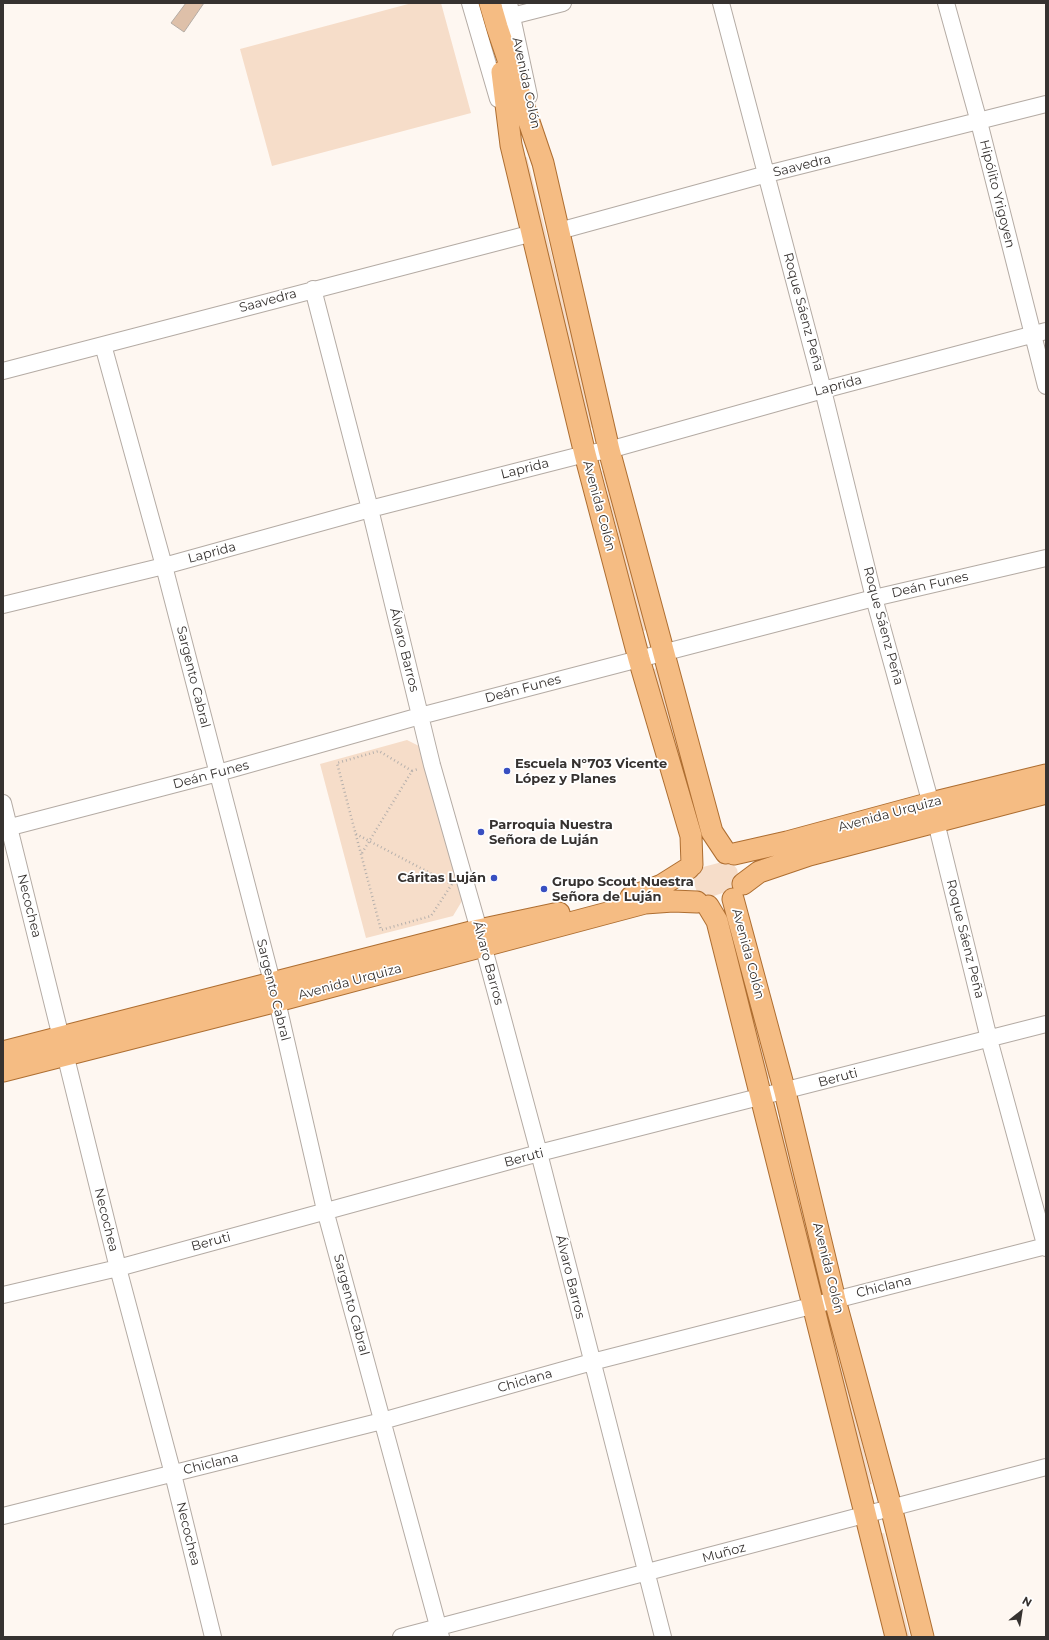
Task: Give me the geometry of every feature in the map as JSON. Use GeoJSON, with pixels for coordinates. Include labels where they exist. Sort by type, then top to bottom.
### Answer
{"type":"FeatureCollection","features":[{"type":"Feature","properties":{"kind":"main road","name":"Avenida Colón"},"geometry":{"type":"LineString","coordinates":[[490,3],[506,16],[543,162],[609,450],[712,832],[730,854]]}},
{"type":"Feature","properties":{"kind":"main road","name":"Avenida Colón"},"geometry":{"type":"LineString","coordinates":[[506,16],[511,145],[585,454],[639,659],[691,836],[691,867]]}},
{"type":"Feature","properties":{"kind":"main road","name":"Avenida Urquiza"},"geometry":{"type":"LineString","coordinates":[[738,891],[759,872],[1046,775]]}},
{"type":"Feature","properties":{"kind":"main road","name":"Avenida Urquiza"},"geometry":{"type":"LineString","coordinates":[[730,854],[933,812],[1046,793]]}},
{"type":"Feature","properties":{"kind":"main road"},"geometry":{"type":"LineString","coordinates":[[730,854],[741,859],[746,867],[746,876],[738,891],[721,905],[703,904],[691,896],[686,886],[685,879],[691,867],[702,858],[730,854]]}},
{"type":"Feature","properties":{"kind":"main road","name":"Avenida Urquiza"},"geometry":{"type":"LineString","coordinates":[[3,1052],[63,1045],[481,938],[626,898],[662,885],[691,867]]}},
{"type":"Feature","properties":{"kind":"main road","name":"Avenida Colón"},"geometry":{"type":"LineString","coordinates":[[738,891],[835,1300],[891,1507],[923,1637]]}},
{"type":"Feature","properties":{"kind":"main road","name":"Avenida Urquiza"},"geometry":{"type":"LineString","coordinates":[[481,938],[645,903],[673,901],[703,904]]}},
{"type":"Feature","properties":{"kind":"main road","name":"Avenida Colón"},"geometry":{"type":"LineString","coordinates":[[703,904],[717,921],[812,1306],[896,1637]]}},
{"type":"Feature","properties":{"kind":"main road","name":"Avenida Urquiza"},"geometry":{"type":"LineString","coordinates":[[3,1071],[63,1045]]}},
{"type":"Feature","properties":{"kind":"street","name":"Avenida Colón"},"geometry":{"type":"LineString","coordinates":[[470,3],[511,145]]}},
{"type":"Feature","properties":{"kind":"street"},"geometry":{"type":"LineString","coordinates":[[506,16],[563,3]]}},
{"type":"Feature","properties":{"kind":"street","name":"Roque Sáenz Peña"},"geometry":{"type":"LineString","coordinates":[[721,3],[823,390],[874,598],[933,812],[989,1039],[1046,1247]]}},
{"type":"Feature","properties":{"kind":"street","name":"Hipólito Yrigoyen"},"geometry":{"type":"LineString","coordinates":[[946,3],[1039,332],[1046,386]]}},
{"type":"Feature","properties":{"kind":"street","name":"Saavedra"},"geometry":{"type":"LineString","coordinates":[[559,231],[767,174],[1046,104]]}},
{"type":"Feature","properties":{"kind":"street","name":"Saavedra"},"geometry":{"type":"LineString","coordinates":[[3,371],[313,289],[533,233]]}},
{"type":"Feature","properties":{"kind":"street","name":"Álvaro Barros"},"geometry":{"type":"LineString","coordinates":[[313,289],[370,509],[459,883],[481,938],[539,1154],[663,1637]]}},
{"type":"Feature","properties":{"kind":"street","name":"Laprida"},"geometry":{"type":"LineString","coordinates":[[3,605],[164,566],[370,509],[585,454],[609,450],[823,390],[1039,332]]}},
{"type":"Feature","properties":{"kind":"street","name":"Sargento Cabral"},"geometry":{"type":"LineString","coordinates":[[103,345],[164,566],[218,773],[274,992],[325,1210],[440,1632]]}},
{"type":"Feature","properties":{"kind":"street","name":"Deán Funes"},"geometry":{"type":"LineString","coordinates":[[6,828],[218,773],[420,716],[639,659],[874,598],[1046,558]]}},
{"type":"Feature","properties":{"kind":"street","name":"Necochea"},"geometry":{"type":"LineString","coordinates":[[3,803],[6,828],[63,1045],[118,1268],[173,1474],[213,1637]]}},
{"type":"Feature","properties":{"kind":"street","name":"Beruti"},"geometry":{"type":"LineString","coordinates":[[3,1295],[118,1268],[325,1210],[1046,1024]]}},
{"type":"Feature","properties":{"kind":"street","name":"Chiclana"},"geometry":{"type":"LineString","coordinates":[[3,1516],[382,1421],[592,1362],[1046,1247]]}},
{"type":"Feature","properties":{"kind":"street","name":"Muñoz"},"geometry":{"type":"LineString","coordinates":[[401,1637],[440,1632],[865,1514],[1046,1467]]}},
{"type":"Feature","properties":{"kind":"path"},"geometry":{"type":"LineString","coordinates":[[356,833],[459,883],[431,916],[381,930],[337,763],[379,751],[412,771]]}},
{"type":"Feature","properties":{"kind":"path"},"geometry":{"type":"LineString","coordinates":[[362,854],[412,771],[432,766]]}},
{"type":"Feature","properties":{"kind":"shaded area"},"geometry":{"type":"Polygon","coordinates":[[[412,3],[441,3],[471,113],[272,166],[240,49],[412,3]]]}},
{"type":"Feature","properties":{"kind":"shaded area"},"geometry":{"type":"Polygon","coordinates":[[[527,157],[595,426],[590,428],[522,159],[527,157]]]}},
{"type":"Feature","properties":{"kind":"shaded area"},"geometry":{"type":"Polygon","coordinates":[[[607,470],[647,630],[642,631],[602,471],[607,470]]]}},
{"type":"Feature","properties":{"kind":"shaded area"},"geometry":{"type":"Polygon","coordinates":[[[658,668],[698,828],[653,669],[658,668]]]}},
{"type":"Feature","properties":{"kind":"shaded area"},"geometry":{"type":"Polygon","coordinates":[[[407,740],[419,746],[462,901],[453,916],[366,938],[320,764],[407,740]]]}},
{"type":"Feature","properties":{"kind":"shaded area"},"geometry":{"type":"Polygon","coordinates":[[[726,861],[732,863],[737,869],[739,879],[734,889],[711,897],[697,892],[693,881],[698,870],[703,867],[726,861]]]}},
{"type":"Feature","properties":{"kind":"shaded area"},"geometry":{"type":"Polygon","coordinates":[[[731,918],[770,1078],[765,1080],[726,920],[731,918]]]}},
{"type":"Feature","properties":{"kind":"shaded area"},"geometry":{"type":"Polygon","coordinates":[[[782,1119],[822,1278],[817,1280],[777,1120],[782,1119]]]}},
{"type":"Feature","properties":{"kind":"shaded area"},"geometry":{"type":"Polygon","coordinates":[[[832,1324],[872,1484],[867,1485],[827,1325],[832,1324]]]}},
{"type":"Feature","properties":{"kind":"shaded area"},"geometry":{"type":"Polygon","coordinates":[[[884,1533],[910,1637],[905,1637],[879,1534],[884,1533]]]}},
{"type":"Feature","properties":{"kind":"building"},"geometry":{"type":"Polygon","coordinates":[[[186,3],[204,3],[184,32],[171,23],[186,3]]]}},
{"type":"Feature","properties":{"kind":"place","name":"Escuela N°703 Vicente López y Planes"},"geometry":{"type":"Point","coordinates":[507,771]}},
{"type":"Feature","properties":{"kind":"place","name":"Parroquia Nuestra Señora de Luján"},"geometry":{"type":"Point","coordinates":[481,832]}},
{"type":"Feature","properties":{"kind":"place","name":"Cáritas Luján"},"geometry":{"type":"Point","coordinates":[494,878]}},
{"type":"Feature","properties":{"kind":"place","name":"Grupo Scout Nuestra Señora de Luján"},"geometry":{"type":"Point","coordinates":[544,889]}}]}
